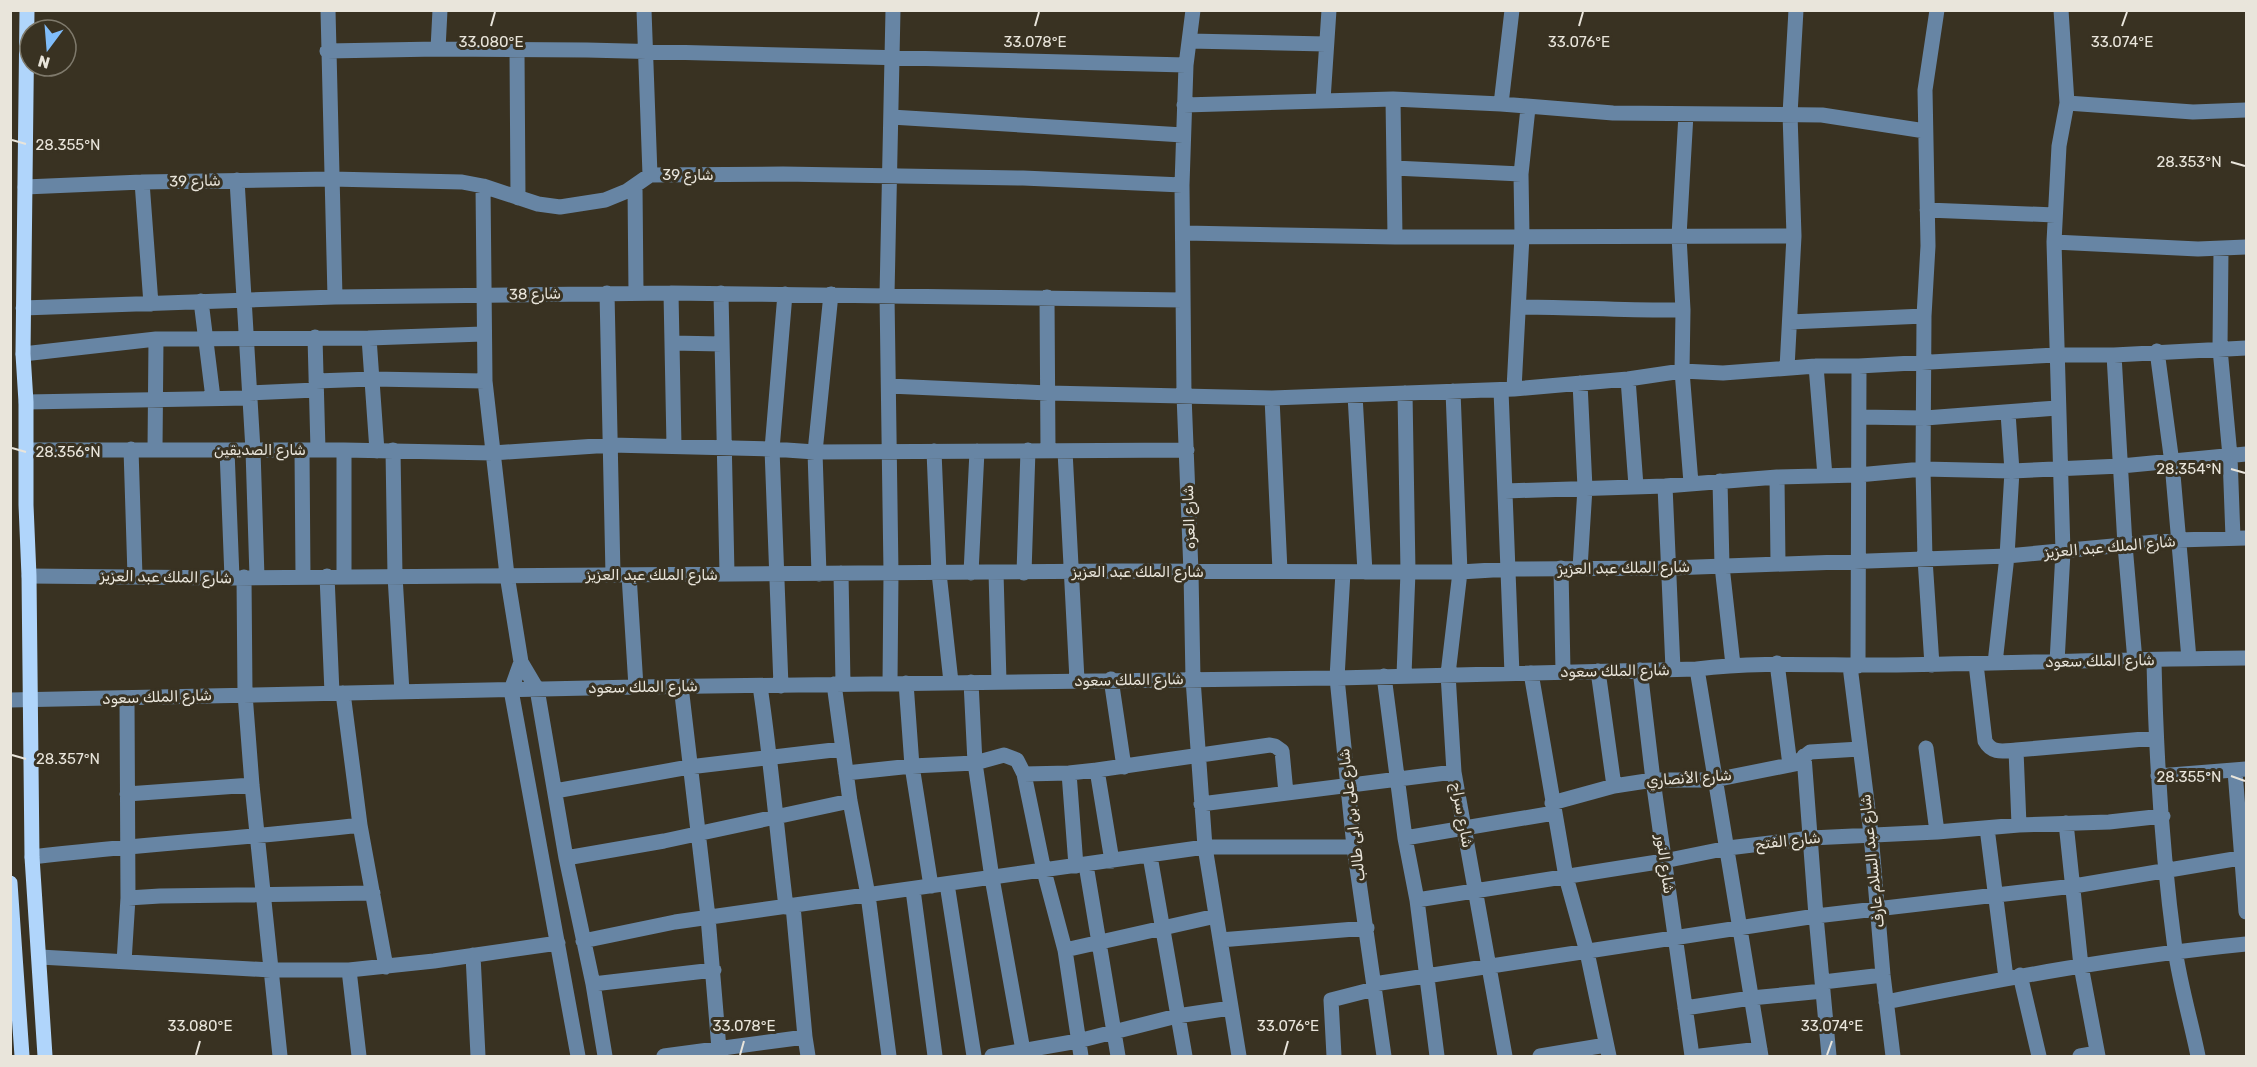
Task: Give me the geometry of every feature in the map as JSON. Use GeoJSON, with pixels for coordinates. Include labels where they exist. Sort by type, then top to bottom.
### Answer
{"type":"FeatureCollection","features":[{"type":"Feature","properties":{"kind":"main road"},"geometry":{"type":"LineString","coordinates":[[27,10],[23,354],[26,402],[33,857],[45,1056]]}},
{"type":"Feature","properties":{"kind":"main road"},"geometry":{"type":"LineString","coordinates":[[10,883],[14,1001],[22,1056]]}},
{"type":"Feature","properties":{"kind":"street"},"geometry":{"type":"LineString","coordinates":[[328,10],[327,51],[335,297]]}},
{"type":"Feature","properties":{"kind":"street"},"geometry":{"type":"LineString","coordinates":[[438,49],[440,10]]}},
{"type":"Feature","properties":{"kind":"street"},"geometry":{"type":"LineString","coordinates":[[644,10],[650,175]]}},
{"type":"Feature","properties":{"kind":"street"},"geometry":{"type":"LineString","coordinates":[[890,683],[891,573],[887,295],[893,10]]}},
{"type":"Feature","properties":{"kind":"street","name":"شارع العزه"},"geometry":{"type":"LineString","coordinates":[[1192,10],[1186,65],[1182,185],[1184,395],[1193,679],[1205,847],[1239,1056]]}},
{"type":"Feature","properties":{"kind":"street"},"geometry":{"type":"LineString","coordinates":[[1323,100],[1329,10]]}},
{"type":"Feature","properties":{"kind":"street"},"geometry":{"type":"LineString","coordinates":[[1501,104],[1512,10]]}},
{"type":"Feature","properties":{"kind":"street"},"geometry":{"type":"LineString","coordinates":[[1787,369],[1794,236],[1790,114],[1796,10]]}},
{"type":"Feature","properties":{"kind":"street"},"geometry":{"type":"LineString","coordinates":[[1932,665],[1925,559],[1923,469],[1924,316],[1928,246],[1925,90],[1937,10]]}},
{"type":"Feature","properties":{"kind":"street"},"geometry":{"type":"LineString","coordinates":[[2057,662],[2062,552],[2062,469],[2057,408],[2054,242],[2059,146],[2067,103],[2061,10]]}},
{"type":"Feature","properties":{"kind":"street"},"geometry":{"type":"LineString","coordinates":[[1189,41],[1326,44]]}},
{"type":"Feature","properties":{"kind":"street"},"geometry":{"type":"LineString","coordinates":[[327,51],[438,49],[644,51],[1186,65]]}},
{"type":"Feature","properties":{"kind":"street"},"geometry":{"type":"LineString","coordinates":[[517,51],[518,198]]}},
{"type":"Feature","properties":{"kind":"street"},"geometry":{"type":"LineString","coordinates":[[1393,99],[1395,237]]}},
{"type":"Feature","properties":{"kind":"street"},"geometry":{"type":"LineString","coordinates":[[1184,105],[1393,99],[1501,104],[1528,108],[1613,113],[1790,114],[1838,117],[1925,131]]}},
{"type":"Feature","properties":{"kind":"street"},"geometry":{"type":"LineString","coordinates":[[2067,103],[2193,112],[2247,110]]}},
{"type":"Feature","properties":{"kind":"street"},"geometry":{"type":"LineString","coordinates":[[1512,674],[1505,491],[1508,390],[1519,307],[1522,236],[1521,174],[1528,108]]}},
{"type":"Feature","properties":{"kind":"street"},"geometry":{"type":"LineString","coordinates":[[1686,114],[1679,236],[1683,310],[1682,371],[1691,483]]}},
{"type":"Feature","properties":{"kind":"street"},"geometry":{"type":"LineString","coordinates":[[891,117],[1183,135]]}},
{"type":"Feature","properties":{"kind":"street"},"geometry":{"type":"LineString","coordinates":[[1394,168],[1521,174]]}},
{"type":"Feature","properties":{"kind":"street","name":"شارع 39"},"geometry":{"type":"LineString","coordinates":[[25,188],[237,180],[331,179],[462,182],[483,186],[538,204],[560,207],[605,200],[634,186],[650,175],[783,174],[1023,178],[1182,185]]}},
{"type":"Feature","properties":{"kind":"street"},"geometry":{"type":"LineString","coordinates":[[237,180],[253,450],[244,577],[245,694],[280,1056]]}},
{"type":"Feature","properties":{"kind":"street"},"geometry":{"type":"LineString","coordinates":[[142,182],[151,304]]}},
{"type":"Feature","properties":{"kind":"street"},"geometry":{"type":"LineString","coordinates":[[483,186],[485,381],[507,575],[521,662],[537,689],[566,858],[593,984],[605,1056]]}},
{"type":"Feature","properties":{"kind":"street"},"geometry":{"type":"LineString","coordinates":[[634,186],[636,293]]}},
{"type":"Feature","properties":{"kind":"street"},"geometry":{"type":"LineString","coordinates":[[1928,210],[2055,215]]}},
{"type":"Feature","properties":{"kind":"street"},"geometry":{"type":"LineString","coordinates":[[1184,233],[1395,237],[1794,236]]}},
{"type":"Feature","properties":{"kind":"street"},"geometry":{"type":"LineString","coordinates":[[2054,242],[2221,250],[2247,247]]}},
{"type":"Feature","properties":{"kind":"street"},"geometry":{"type":"LineString","coordinates":[[2221,250],[2220,349],[2240,538]]}},
{"type":"Feature","properties":{"kind":"street"},"geometry":{"type":"LineString","coordinates":[[671,292],[674,446]]}},
{"type":"Feature","properties":{"kind":"street","name":"شارع 38"},"geometry":{"type":"LineString","coordinates":[[23,308],[335,297],[671,292],[1183,300]]}},
{"type":"Feature","properties":{"kind":"street"},"geometry":{"type":"LineString","coordinates":[[606,293],[613,575]]}},
{"type":"Feature","properties":{"kind":"street"},"geometry":{"type":"LineString","coordinates":[[721,293],[727,574]]}},
{"type":"Feature","properties":{"kind":"street"},"geometry":{"type":"LineString","coordinates":[[781,686],[772,449],[785,294]]}},
{"type":"Feature","properties":{"kind":"street"},"geometry":{"type":"LineString","coordinates":[[819,574],[815,452],[831,294]]}},
{"type":"Feature","properties":{"kind":"street"},"geometry":{"type":"LineString","coordinates":[[1047,297],[1048,451]]}},
{"type":"Feature","properties":{"kind":"street"},"geometry":{"type":"LineString","coordinates":[[201,301],[213,398]]}},
{"type":"Feature","properties":{"kind":"street"},"geometry":{"type":"LineString","coordinates":[[1519,307],[1683,310]]}},
{"type":"Feature","properties":{"kind":"street"},"geometry":{"type":"LineString","coordinates":[[1790,322],[1924,316]]}},
{"type":"Feature","properties":{"kind":"street"},"geometry":{"type":"LineString","coordinates":[[23,354],[156,339],[369,338],[483,334]]}},
{"type":"Feature","properties":{"kind":"street"},"geometry":{"type":"LineString","coordinates":[[303,577],[316,386],[315,338]]}},
{"type":"Feature","properties":{"kind":"street"},"geometry":{"type":"LineString","coordinates":[[369,338],[377,451]]}},
{"type":"Feature","properties":{"kind":"street"},"geometry":{"type":"LineString","coordinates":[[155,449],[156,339]]}},
{"type":"Feature","properties":{"kind":"street"},"geometry":{"type":"LineString","coordinates":[[672,344],[722,344]]}},
{"type":"Feature","properties":{"kind":"street"},"geometry":{"type":"LineString","coordinates":[[889,386],[1048,393],[1272,398],[1508,390],[1628,379],[1682,371],[1723,373],[1816,366],[2247,348]]}},
{"type":"Feature","properties":{"kind":"street"},"geometry":{"type":"LineString","coordinates":[[2157,351],[2172,463],[2189,659]]}},
{"type":"Feature","properties":{"kind":"street"},"geometry":{"type":"LineString","coordinates":[[2114,355],[2125,545],[2135,661]]}},
{"type":"Feature","properties":{"kind":"street"},"geometry":{"type":"LineString","coordinates":[[1816,366],[1824,476]]}},
{"type":"Feature","properties":{"kind":"street","name":"شارع عبد السلام عارف"},"geometry":{"type":"LineString","coordinates":[[1859,366],[1854,666],[1860,750],[1893,1056]]}},
{"type":"Feature","properties":{"kind":"street"},"geometry":{"type":"LineString","coordinates":[[26,402],[213,398],[372,379],[485,381]]}},
{"type":"Feature","properties":{"kind":"street"},"geometry":{"type":"LineString","coordinates":[[1628,379],[1636,486]]}},
{"type":"Feature","properties":{"kind":"street"},"geometry":{"type":"LineString","coordinates":[[1580,383],[1585,488],[1580,568]]}},
{"type":"Feature","properties":{"kind":"street","name":"شارع سراج"},"geometry":{"type":"LineString","coordinates":[[1453,391],[1460,572],[1448,674],[1454,772],[1505,1056]]}},
{"type":"Feature","properties":{"kind":"street"},"geometry":{"type":"LineString","coordinates":[[1404,675],[1408,572],[1405,393]]}},
{"type":"Feature","properties":{"kind":"street"},"geometry":{"type":"LineString","coordinates":[[1354,395],[1365,572]]}},
{"type":"Feature","properties":{"kind":"street"},"geometry":{"type":"LineString","coordinates":[[1272,398],[1280,571]]}},
{"type":"Feature","properties":{"kind":"street"},"geometry":{"type":"LineString","coordinates":[[1859,417],[1925,418],[2057,408]]}},
{"type":"Feature","properties":{"kind":"street"},"geometry":{"type":"LineString","coordinates":[[1995,663],[2007,556],[2012,471],[2008,413]]}},
{"type":"Feature","properties":{"kind":"street","name":"شارع الصديقين"},"geometry":{"type":"LineString","coordinates":[[26,450],[393,450],[493,453],[611,445],[815,452],[1187,450]]}},
{"type":"Feature","properties":{"kind":"street"},"geometry":{"type":"LineString","coordinates":[[131,449],[135,576]]}},
{"type":"Feature","properties":{"kind":"street"},"geometry":{"type":"LineString","coordinates":[[227,450],[244,577]]}},
{"type":"Feature","properties":{"kind":"street"},"geometry":{"type":"LineString","coordinates":[[344,450],[344,576]]}},
{"type":"Feature","properties":{"kind":"street"},"geometry":{"type":"LineString","coordinates":[[393,450],[395,576],[402,692]]}},
{"type":"Feature","properties":{"kind":"street"},"geometry":{"type":"LineString","coordinates":[[1024,573],[1028,450]]}},
{"type":"Feature","properties":{"kind":"street"},"geometry":{"type":"LineString","coordinates":[[934,451],[939,573],[951,682]]}},
{"type":"Feature","properties":{"kind":"street"},"geometry":{"type":"LineString","coordinates":[[971,573],[977,451]]}},
{"type":"Feature","properties":{"kind":"street"},"geometry":{"type":"LineString","coordinates":[[1065,451],[1077,680]]}},
{"type":"Feature","properties":{"kind":"street"},"geometry":{"type":"LineString","coordinates":[[1505,491],[1665,486],[1923,469],[2012,471],[2062,469],[2172,463],[2247,454]]}},
{"type":"Feature","properties":{"kind":"street"},"geometry":{"type":"LineString","coordinates":[[1777,477],[1778,563]]}},
{"type":"Feature","properties":{"kind":"street"},"geometry":{"type":"LineString","coordinates":[[1720,481],[1722,566],[1732,665]]}},
{"type":"Feature","properties":{"kind":"street"},"geometry":{"type":"LineString","coordinates":[[1665,486],[1673,669]]}},
{"type":"Feature","properties":{"kind":"street","name":"شارع الملك عبد العزيز"},"geometry":{"type":"LineString","coordinates":[[29,576],[1460,572],[1561,568],[1670,568],[2007,556],[2177,540],[2240,538]]}},
{"type":"Feature","properties":{"kind":"street"},"geometry":{"type":"LineString","coordinates":[[1561,568],[1563,672]]}},
{"type":"Feature","properties":{"kind":"street"},"geometry":{"type":"LineString","coordinates":[[996,572],[999,682]]}},
{"type":"Feature","properties":{"kind":"street","name":"شارع على بن ابى طالب"},"geometry":{"type":"LineString","coordinates":[[1343,572],[1337,678],[1354,847],[1384,1056]]}},
{"type":"Feature","properties":{"kind":"street"},"geometry":{"type":"LineString","coordinates":[[842,573],[839,684],[842,749],[868,895],[889,1056]]}},
{"type":"Feature","properties":{"kind":"street"},"geometry":{"type":"LineString","coordinates":[[629,575],[636,687]]}},
{"type":"Feature","properties":{"kind":"street"},"geometry":{"type":"LineString","coordinates":[[327,576],[337,693],[386,967]]}},
{"type":"Feature","properties":{"kind":"street","name":"شارع الملك سعود"},"geometry":{"type":"LineString","coordinates":[[10,700],[636,687],[1337,678],[1697,669],[1777,663],[1854,666],[2247,658]]}},
{"type":"Feature","properties":{"kind":"street"},"geometry":{"type":"LineString","coordinates":[[2154,661],[2158,776],[2176,951],[2199,1056]]}},
{"type":"Feature","properties":{"kind":"street"},"geometry":{"type":"LineString","coordinates":[[521,662],[511,690],[579,1056]]}},
{"type":"Feature","properties":{"kind":"street"},"geometry":{"type":"LineString","coordinates":[[1777,663],[1790,765]]}},
{"type":"Feature","properties":{"kind":"street"},"geometry":{"type":"LineString","coordinates":[[1976,664],[1985,741],[1988,746],[1997,751],[2156,738]]}},
{"type":"Feature","properties":{"kind":"street"},"geometry":{"type":"LineString","coordinates":[[1697,669],[1761,1053],[1700,1056]]}},
{"type":"Feature","properties":{"kind":"street","name":"شارع النور"},"geometry":{"type":"LineString","coordinates":[[1640,670],[1653,780],[1692,1056]]}},
{"type":"Feature","properties":{"kind":"street"},"geometry":{"type":"LineString","coordinates":[[1598,671],[1614,786]]}},
{"type":"Feature","properties":{"kind":"street"},"geometry":{"type":"LineString","coordinates":[[1531,673],[1566,877],[1587,952],[1607,1051],[1540,1056]]}},
{"type":"Feature","properties":{"kind":"street"},"geometry":{"type":"LineString","coordinates":[[1384,676],[1437,1056]]}},
{"type":"Feature","properties":{"kind":"street"},"geometry":{"type":"LineString","coordinates":[[1111,680],[1124,766]]}},
{"type":"Feature","properties":{"kind":"street"},"geometry":{"type":"LineString","coordinates":[[971,682],[975,763],[992,878],[1023,1054]]}},
{"type":"Feature","properties":{"kind":"street"},"geometry":{"type":"LineString","coordinates":[[906,683],[912,766],[931,886]]}},
{"type":"Feature","properties":{"kind":"street"},"geometry":{"type":"LineString","coordinates":[[760,686],[775,817],[790,907],[808,1056]]}},
{"type":"Feature","properties":{"kind":"street"},"geometry":{"type":"LineString","coordinates":[[681,687],[714,970],[718,1049]]}},
{"type":"Feature","properties":{"kind":"street"},"geometry":{"type":"LineString","coordinates":[[124,962],[128,898],[127,698]]}},
{"type":"Feature","properties":{"kind":"street"},"geometry":{"type":"LineString","coordinates":[[1024,774],[1096,770],[1275,746],[1281,749],[1283,754],[1286,793]]}},
{"type":"Feature","properties":{"kind":"street"},"geometry":{"type":"LineString","coordinates":[[1926,748],[1937,832]]}},
{"type":"Feature","properties":{"kind":"street"},"geometry":{"type":"LineString","coordinates":[[555,792],[689,767],[842,749]]}},
{"type":"Feature","properties":{"kind":"street","name":"شارع الأنصاري"},"geometry":{"type":"LineString","coordinates":[[1405,838],[1464,829],[1553,808],[1614,786],[1653,780],[1714,780],[1795,764],[1810,752],[1860,750]]}},
{"type":"Feature","properties":{"kind":"street"},"geometry":{"type":"LineString","coordinates":[[2016,750],[2019,825]]}},
{"type":"Feature","properties":{"kind":"street"},"geometry":{"type":"LineString","coordinates":[[846,773],[912,766],[975,763],[1007,755],[1017,760],[1024,774],[1044,871],[1065,950],[1079,1049]]}},
{"type":"Feature","properties":{"kind":"street"},"geometry":{"type":"LineString","coordinates":[[1804,756],[1815,916],[1829,1056]]}},
{"type":"Feature","properties":{"kind":"street"},"geometry":{"type":"LineString","coordinates":[[1096,770],[1112,861]]}},
{"type":"Feature","properties":{"kind":"street"},"geometry":{"type":"LineString","coordinates":[[2158,776],[2241,770],[2247,912]]}},
{"type":"Feature","properties":{"kind":"street"},"geometry":{"type":"LineString","coordinates":[[1201,804],[1454,772]]}},
{"type":"Feature","properties":{"kind":"street"},"geometry":{"type":"LineString","coordinates":[[1069,773],[1081,866],[1100,942],[1118,1056]]}},
{"type":"Feature","properties":{"kind":"street"},"geometry":{"type":"LineString","coordinates":[[127,794],[252,785]]}},
{"type":"Feature","properties":{"kind":"street"},"geometry":{"type":"LineString","coordinates":[[566,858],[664,841],[850,801]]}},
{"type":"Feature","properties":{"kind":"street","name":"شارع الفتح"},"geometry":{"type":"LineString","coordinates":[[1417,900],[1664,861],[1728,848],[1810,838],[1937,832],[2163,816]]}},
{"type":"Feature","properties":{"kind":"street"},"geometry":{"type":"LineString","coordinates":[[2066,823],[2081,966],[2097,1054],[2080,1056]]}},
{"type":"Feature","properties":{"kind":"street"},"geometry":{"type":"LineString","coordinates":[[33,857],[127,846],[258,837],[360,825]]}},
{"type":"Feature","properties":{"kind":"street"},"geometry":{"type":"LineString","coordinates":[[1988,828],[1995,895],[2013,976],[2040,1056]]}},
{"type":"Feature","properties":{"kind":"street"},"geometry":{"type":"LineString","coordinates":[[583,941],[708,917],[913,890],[1205,847],[1354,847]]}},
{"type":"Feature","properties":{"kind":"street"},"geometry":{"type":"LineString","coordinates":[[1150,856],[1185,1056]]}},
{"type":"Feature","properties":{"kind":"street"},"geometry":{"type":"LineString","coordinates":[[1334,1056],[1331,1000],[1374,986],[1815,916],[2074,886],[2245,857]]}},
{"type":"Feature","properties":{"kind":"street"},"geometry":{"type":"LineString","coordinates":[[947,884],[974,1056]]}},
{"type":"Feature","properties":{"kind":"street"},"geometry":{"type":"LineString","coordinates":[[913,890],[936,1056]]}},
{"type":"Feature","properties":{"kind":"street"},"geometry":{"type":"LineString","coordinates":[[128,898],[373,893]]}},
{"type":"Feature","properties":{"kind":"street"},"geometry":{"type":"LineString","coordinates":[[1065,950],[1216,916]]}},
{"type":"Feature","properties":{"kind":"street"},"geometry":{"type":"LineString","coordinates":[[1220,940],[1367,928]]}},
{"type":"Feature","properties":{"kind":"street"},"geometry":{"type":"LineString","coordinates":[[40,957],[271,970],[349,970],[558,943]]}},
{"type":"Feature","properties":{"kind":"street"},"geometry":{"type":"LineString","coordinates":[[1886,1002],[2013,976],[2176,951],[2247,944]]}},
{"type":"Feature","properties":{"kind":"street"},"geometry":{"type":"LineString","coordinates":[[473,955],[478,1056]]}},
{"type":"Feature","properties":{"kind":"street"},"geometry":{"type":"LineString","coordinates":[[349,970],[359,1056]]}},
{"type":"Feature","properties":{"kind":"street"},"geometry":{"type":"LineString","coordinates":[[593,984],[714,970]]}},
{"type":"Feature","properties":{"kind":"street"},"geometry":{"type":"LineString","coordinates":[[1685,1008],[1823,987],[1884,975]]}},
{"type":"Feature","properties":{"kind":"street"},"geometry":{"type":"LineString","coordinates":[[992,1056],[1079,1049],[1113,1031],[1178,1016],[1231,1008]]}},
{"type":"Feature","properties":{"kind":"street"},"geometry":{"type":"LineString","coordinates":[[664,1056],[718,1049],[764,1050],[805,1037]]}}]}
